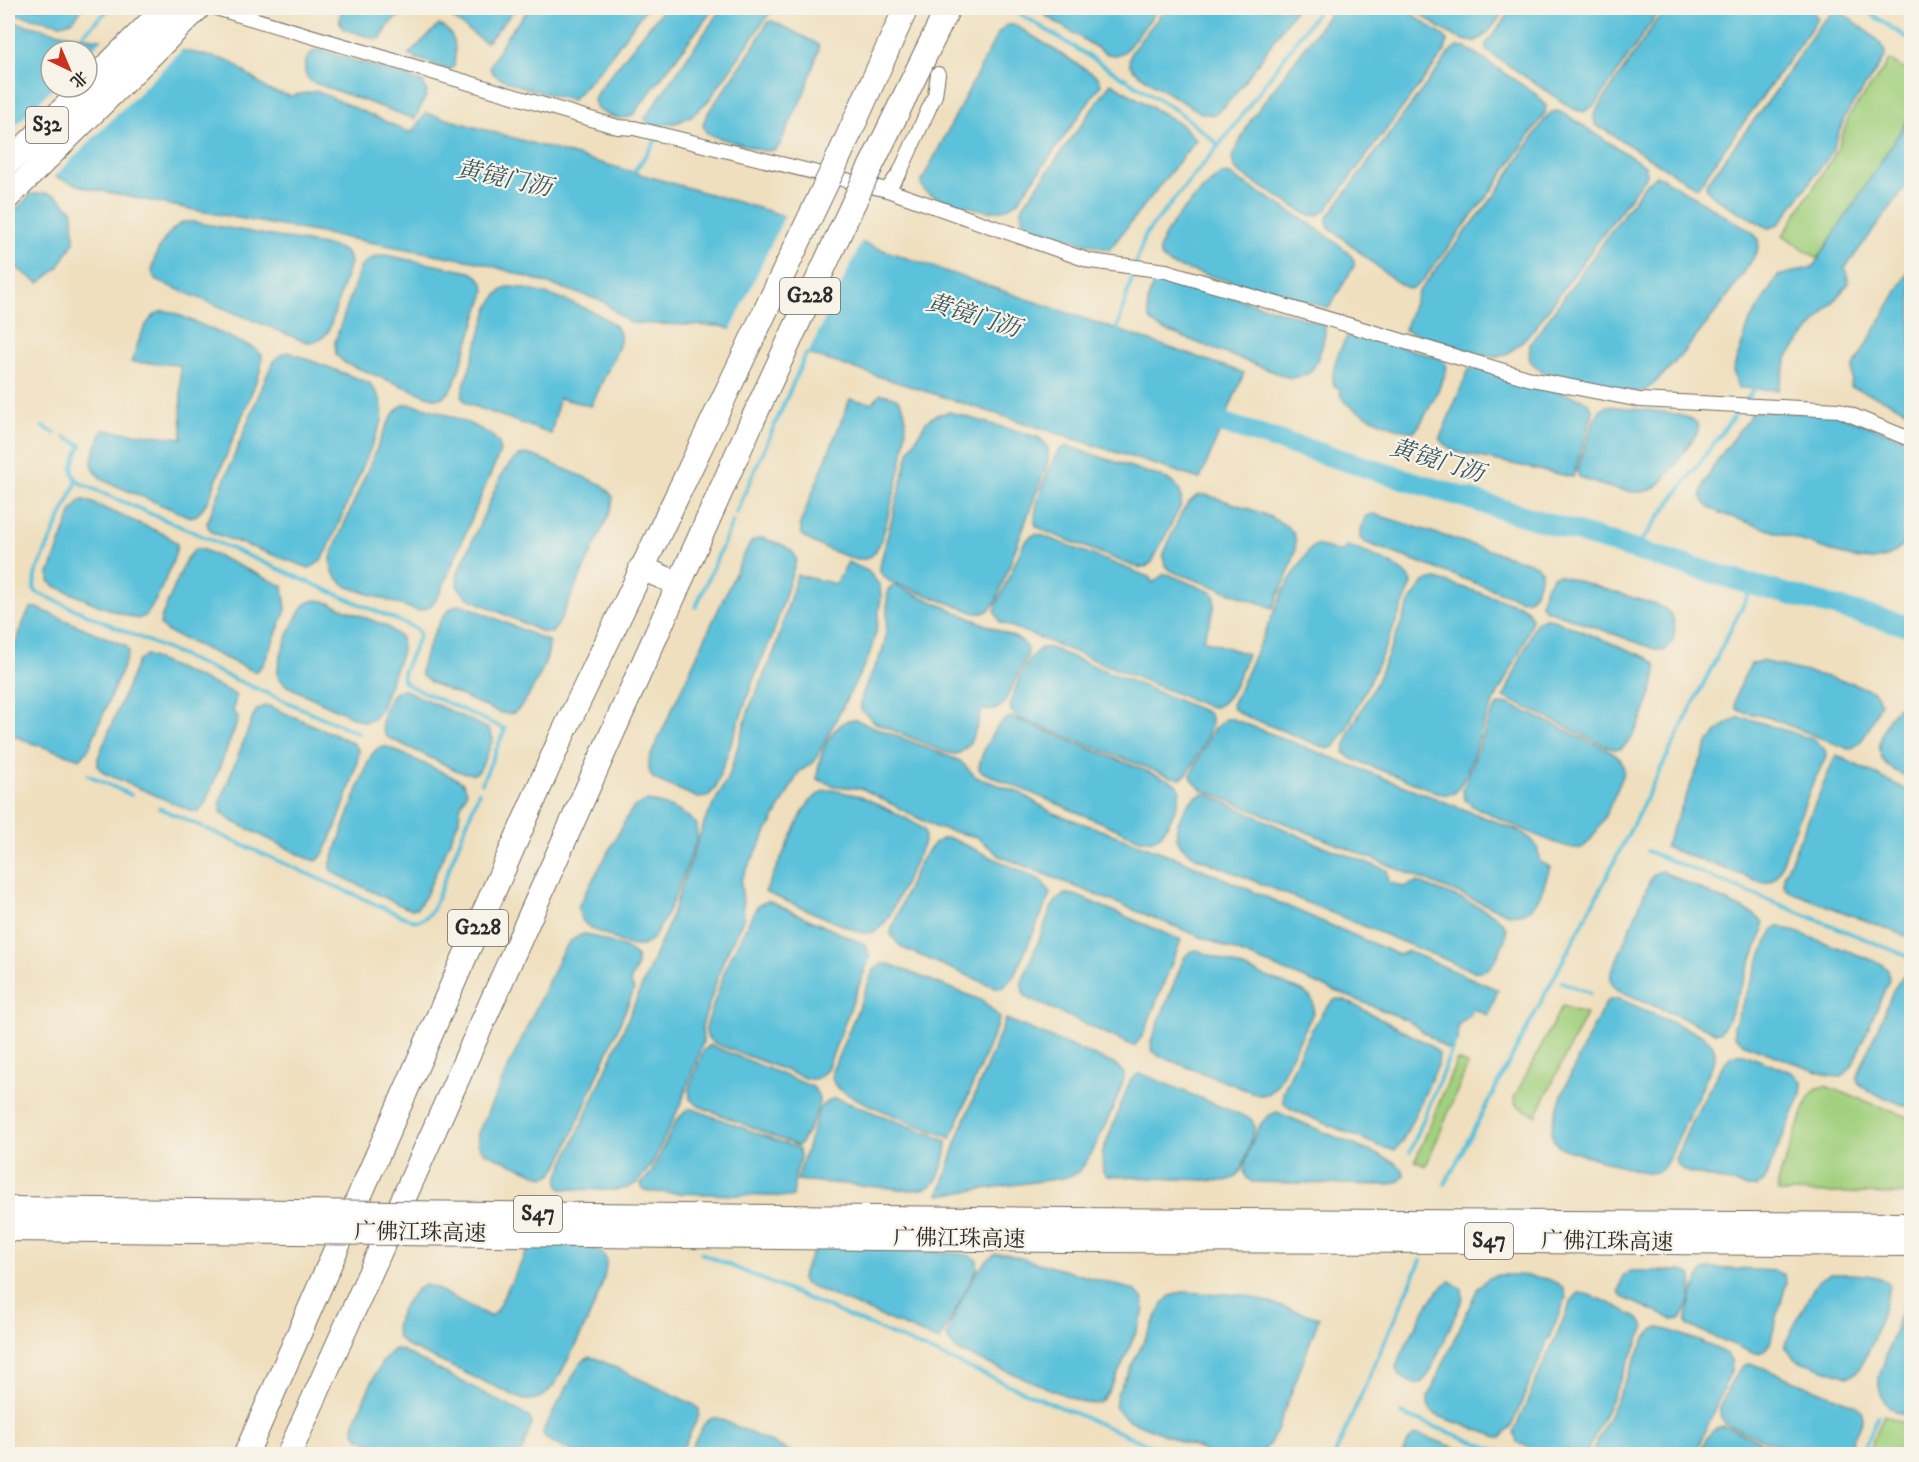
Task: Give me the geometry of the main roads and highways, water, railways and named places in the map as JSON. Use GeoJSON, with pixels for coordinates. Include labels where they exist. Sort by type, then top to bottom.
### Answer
{"type":"FeatureCollection","features":[{"type":"Feature","properties":{"kind":"highway"},"geometry":{"type":"LineString","coordinates":[[120,53],[156,8]]}},
{"type":"Feature","properties":{"kind":"highway","name":"S32"},"geometry":{"type":"LineString","coordinates":[[99,73],[165,8]]}},
{"type":"Feature","properties":{"kind":"highway","name":"S32"},"geometry":{"type":"LineString","coordinates":[[8,197],[198,8]]}},
{"type":"Feature","properties":{"kind":"highway","name":"G228"},"geometry":{"type":"LineString","coordinates":[[246,1455],[560,740],[836,163],[906,8]]}},
{"type":"Feature","properties":{"kind":"highway","name":"G228"},"geometry":{"type":"LineString","coordinates":[[290,1455],[753,419],[867,174],[948,8]]}},
{"type":"Feature","properties":{"kind":"highway","name":"S32"},"geometry":{"type":"LineString","coordinates":[[8,164],[73,99]]}},
{"type":"Feature","properties":{"kind":"highway"},"geometry":{"type":"LineString","coordinates":[[641,568],[679,584]]}},
{"type":"Feature","properties":{"kind":"highway","name":"广佛江珠高速"},"geometry":{"type":"LineString","coordinates":[[8,1209],[1515,1241],[1911,1244]]}},
{"type":"Feature","properties":{"kind":"highway","name":"广佛江珠高速"},"geometry":{"type":"LineString","coordinates":[[8,1229],[1068,1230],[1911,1226]]}},
{"type":"Feature","properties":{"kind":"water"},"geometry":{"type":"Polygon","coordinates":[[[8,8],[83,8],[72,21],[61,24],[8,13],[8,8]]]}},
{"type":"Feature","properties":{"kind":"water"},"geometry":{"type":"Polygon","coordinates":[[[343,8],[411,8],[391,22],[381,38],[376,39],[343,29],[340,13],[343,8]]]}},
{"type":"Feature","properties":{"kind":"water"},"geometry":{"type":"Polygon","coordinates":[[[439,8],[516,8],[486,42],[439,8]]]}},
{"type":"Feature","properties":{"kind":"water"},"geometry":{"type":"Polygon","coordinates":[[[530,8],[646,8],[604,65],[572,100],[520,86],[491,71],[490,66],[507,36],[530,8]]]}},
{"type":"Feature","properties":{"kind":"water"},"geometry":{"type":"Polygon","coordinates":[[[664,8],[714,8],[633,115],[619,118],[597,109],[594,100],[598,91],[664,8]]]}},
{"type":"Feature","properties":{"kind":"water"},"geometry":{"type":"Polygon","coordinates":[[[722,8],[773,8],[709,100],[694,114],[679,122],[650,127],[645,118],[722,8]]]}},
{"type":"Feature","properties":{"kind":"water"},"geometry":{"type":"Polygon","coordinates":[[[1040,8],[1159,8],[1126,50],[1114,55],[1105,53],[1046,16],[1040,8]]]}},
{"type":"Feature","properties":{"kind":"water"},"geometry":{"type":"Polygon","coordinates":[[[1166,8],[1296,8],[1232,97],[1215,114],[1212,114],[1201,113],[1174,97],[1141,76],[1130,65],[1132,51],[1166,8]]]}},
{"type":"Feature","properties":{"kind":"water"},"geometry":{"type":"Polygon","coordinates":[[[1334,8],[1403,8],[1445,37],[1447,41],[1445,51],[1327,209],[1317,215],[1312,215],[1306,214],[1238,172],[1234,167],[1232,157],[1250,121],[1334,8]]]}},
{"type":"Feature","properties":{"kind":"water"},"geometry":{"type":"Polygon","coordinates":[[[1411,8],[1506,8],[1486,34],[1478,40],[1471,41],[1454,36],[1411,8]]]}},
{"type":"Feature","properties":{"kind":"water"},"geometry":{"type":"Polygon","coordinates":[[[1513,8],[1661,8],[1596,104],[1584,112],[1573,109],[1486,50],[1486,44],[1513,8]]]}},
{"type":"Feature","properties":{"kind":"water"},"geometry":{"type":"Polygon","coordinates":[[[1665,8],[1810,8],[1818,18],[1697,188],[1595,124],[1596,111],[1665,8]]]}},
{"type":"Feature","properties":{"kind":"water"},"geometry":{"type":"Polygon","coordinates":[[[1834,11],[1852,20],[1874,38],[1884,49],[1885,57],[1845,116],[1832,152],[1781,222],[1768,228],[1716,199],[1707,189],[1706,184],[1775,92],[1818,27],[1834,11]]]}},
{"type":"Feature","properties":{"kind":"water"},"geometry":{"type":"Polygon","coordinates":[[[8,21],[65,34],[191,52],[230,61],[268,90],[290,96],[317,91],[411,133],[426,113],[769,211],[1244,373],[1200,479],[721,326],[630,323],[602,301],[483,263],[87,188],[8,160],[8,21]]]}},
{"type":"Feature","properties":{"kind":"water"},"geometry":{"type":"Polygon","coordinates":[[[772,21],[814,42],[819,49],[805,91],[780,144],[776,150],[765,151],[713,136],[706,132],[703,125],[706,116],[768,22],[772,21]]]}},
{"type":"Feature","properties":{"kind":"water"},"geometry":{"type":"Polygon","coordinates":[[[439,25],[449,32],[454,42],[454,66],[449,70],[409,54],[439,25]]]}},
{"type":"Feature","properties":{"kind":"water"},"geometry":{"type":"Polygon","coordinates":[[[1015,25],[1098,77],[1101,85],[1019,200],[1013,205],[998,211],[989,211],[929,194],[921,183],[997,35],[1005,26],[1015,25]]]}},
{"type":"Feature","properties":{"kind":"water"},"geometry":{"type":"Polygon","coordinates":[[[1457,47],[1473,52],[1537,95],[1546,106],[1545,113],[1494,187],[1423,280],[1409,289],[1395,281],[1328,226],[1327,218],[1450,52],[1457,47]]]}},
{"type":"Feature","properties":{"kind":"water"},"geometry":{"type":"Polygon","coordinates":[[[316,50],[423,82],[427,93],[415,119],[312,82],[306,74],[305,65],[316,50]]]}},
{"type":"Feature","properties":{"kind":"water"},"geometry":{"type":"Polygon","coordinates":[[[1111,83],[1182,125],[1196,140],[1109,250],[1032,228],[1024,221],[1021,213],[1023,206],[1111,83]]]}},
{"type":"Feature","properties":{"kind":"water"},"geometry":{"type":"Polygon","coordinates":[[[1557,111],[1645,166],[1647,174],[1534,329],[1507,353],[1497,357],[1486,356],[1404,330],[1418,292],[1495,195],[1547,116],[1557,111]]]}},
{"type":"Feature","properties":{"kind":"water"},"geometry":{"type":"Polygon","coordinates":[[[1911,115],[1911,180],[1845,268],[1849,283],[1788,356],[1778,390],[1738,388],[1733,370],[1750,321],[1778,276],[1813,267],[1911,115]]]}},
{"type":"Feature","properties":{"kind":"water"},"geometry":{"type":"Polygon","coordinates":[[[1222,174],[1230,175],[1298,216],[1348,253],[1354,261],[1354,266],[1329,308],[1174,266],[1162,258],[1160,246],[1173,223],[1194,198],[1222,174]]]}},
{"type":"Feature","properties":{"kind":"water"},"geometry":{"type":"Polygon","coordinates":[[[1656,176],[1752,232],[1759,243],[1752,260],[1724,301],[1687,348],[1654,383],[1643,391],[1623,391],[1591,385],[1540,370],[1529,360],[1530,344],[1646,183],[1656,176]]]}},
{"type":"Feature","properties":{"kind":"water"},"geometry":{"type":"Polygon","coordinates":[[[46,193],[57,196],[73,211],[74,242],[57,269],[39,283],[8,262],[8,217],[32,194],[46,193]]]}},
{"type":"Feature","properties":{"kind":"water"},"geometry":{"type":"Polygon","coordinates":[[[183,222],[334,247],[345,252],[350,263],[329,330],[317,341],[301,340],[157,281],[152,272],[158,250],[171,231],[183,222]]]}},
{"type":"Feature","properties":{"kind":"water"},"geometry":{"type":"Polygon","coordinates":[[[384,255],[470,272],[480,278],[484,284],[484,295],[454,385],[447,394],[441,397],[430,397],[345,363],[336,355],[335,342],[360,268],[370,259],[384,255]]]}},
{"type":"Feature","properties":{"kind":"water"},"geometry":{"type":"Polygon","coordinates":[[[1911,267],[1911,413],[1888,401],[1851,387],[1853,368],[1911,267]]]}},
{"type":"Feature","properties":{"kind":"water"},"geometry":{"type":"Polygon","coordinates":[[[1162,277],[1324,324],[1323,342],[1312,369],[1309,373],[1290,378],[1159,328],[1150,319],[1148,306],[1151,289],[1162,277]]]}},
{"type":"Feature","properties":{"kind":"water"},"geometry":{"type":"Polygon","coordinates":[[[508,287],[549,295],[584,308],[611,323],[620,334],[618,348],[591,406],[559,398],[551,434],[468,404],[462,398],[488,310],[498,294],[508,287]]]}},
{"type":"Feature","properties":{"kind":"water"},"geometry":{"type":"Polygon","coordinates":[[[172,312],[249,346],[262,355],[261,369],[208,501],[197,515],[190,517],[105,481],[94,470],[92,464],[94,451],[103,430],[182,438],[180,365],[131,362],[147,324],[157,313],[172,312]]]}},
{"type":"Feature","properties":{"kind":"water"},"geometry":{"type":"Polygon","coordinates":[[[1352,332],[1442,359],[1445,363],[1447,369],[1441,383],[1415,431],[1400,429],[1357,410],[1343,399],[1341,390],[1334,385],[1335,364],[1340,349],[1352,332]]]}},
{"type":"Feature","properties":{"kind":"water"},"geometry":{"type":"Polygon","coordinates":[[[288,352],[369,383],[382,405],[382,421],[327,551],[318,563],[309,568],[213,533],[207,523],[269,371],[277,358],[288,352]]]}},
{"type":"Feature","properties":{"kind":"water"},"geometry":{"type":"Polygon","coordinates":[[[1469,369],[1487,370],[1582,399],[1590,405],[1593,412],[1573,477],[1456,452],[1445,445],[1440,438],[1469,369]]]}},
{"type":"Feature","properties":{"kind":"water"},"geometry":{"type":"Polygon","coordinates":[[[880,394],[894,397],[901,403],[905,414],[904,448],[882,538],[873,554],[859,559],[832,551],[807,538],[802,535],[800,524],[850,399],[872,403],[880,394]]]}},
{"type":"Feature","properties":{"kind":"water"},"geometry":{"type":"Polygon","coordinates":[[[406,404],[440,412],[469,423],[491,435],[500,447],[441,591],[432,604],[418,611],[346,586],[335,575],[331,564],[332,553],[385,429],[396,411],[406,404]]]}},
{"type":"Feature","properties":{"kind":"water"},"geometry":{"type":"Polygon","coordinates":[[[1608,406],[1677,415],[1694,421],[1698,425],[1697,433],[1682,455],[1664,480],[1653,489],[1626,491],[1579,477],[1577,471],[1594,420],[1601,409],[1608,406]]]}},
{"type":"Feature","properties":{"kind":"water"},"geometry":{"type":"Polygon","coordinates":[[[1827,411],[1911,441],[1911,530],[1902,546],[1887,557],[1872,560],[1852,558],[1720,513],[1703,501],[1702,490],[1706,480],[1753,412],[1827,411]]]}},
{"type":"Feature","properties":{"kind":"water"},"geometry":{"type":"Polygon","coordinates":[[[949,412],[1037,437],[1044,442],[1048,452],[1047,464],[996,601],[990,609],[983,613],[976,613],[889,581],[880,572],[910,449],[926,422],[936,415],[949,412]]]}},
{"type":"Feature","properties":{"kind":"water"},"geometry":{"type":"Polygon","coordinates":[[[1067,446],[1167,479],[1179,489],[1181,505],[1148,566],[1141,568],[1133,566],[1036,526],[1036,511],[1045,479],[1057,453],[1067,446]]]}},
{"type":"Feature","properties":{"kind":"water"},"geometry":{"type":"Polygon","coordinates":[[[525,454],[603,485],[613,497],[611,510],[558,625],[551,633],[542,632],[467,597],[457,586],[458,573],[502,474],[515,459],[525,454]]]}},
{"type":"Feature","properties":{"kind":"water"},"geometry":{"type":"Polygon","coordinates":[[[1199,495],[1206,495],[1256,511],[1291,531],[1295,538],[1294,554],[1273,608],[1174,572],[1165,565],[1164,554],[1182,512],[1199,495]]]}},
{"type":"Feature","properties":{"kind":"water"},"geometry":{"type":"Polygon","coordinates":[[[83,500],[168,536],[177,544],[164,582],[145,616],[137,619],[98,605],[55,586],[49,581],[49,574],[72,511],[83,500]]]}},
{"type":"Feature","properties":{"kind":"water"},"geometry":{"type":"Polygon","coordinates":[[[1374,514],[1536,565],[1541,570],[1541,574],[1535,593],[1524,600],[1519,599],[1364,542],[1360,538],[1363,522],[1366,516],[1374,514]]]}},
{"type":"Feature","properties":{"kind":"water"},"geometry":{"type":"Polygon","coordinates":[[[1035,534],[1149,577],[1153,583],[1164,574],[1168,574],[1213,593],[1214,610],[1203,640],[1247,654],[1235,685],[1226,699],[1215,707],[1207,706],[1000,622],[995,612],[996,606],[1024,543],[1035,534]]]}},
{"type":"Feature","properties":{"kind":"water"},"geometry":{"type":"Polygon","coordinates":[[[762,538],[789,548],[796,561],[772,637],[757,670],[715,789],[707,797],[698,798],[654,779],[649,769],[650,757],[744,554],[752,541],[762,538]]]}},
{"type":"Feature","properties":{"kind":"water"},"geometry":{"type":"Polygon","coordinates":[[[1316,545],[1341,552],[1348,546],[1375,556],[1402,571],[1412,584],[1381,657],[1346,730],[1334,747],[1328,749],[1241,714],[1232,705],[1285,588],[1309,550],[1316,545]]]}},
{"type":"Feature","properties":{"kind":"water"},"geometry":{"type":"Polygon","coordinates":[[[195,549],[204,550],[283,586],[286,610],[264,663],[257,671],[166,631],[160,625],[186,560],[195,549]]]}},
{"type":"Feature","properties":{"kind":"water"},"geometry":{"type":"Polygon","coordinates":[[[848,562],[868,571],[880,586],[881,598],[876,632],[869,656],[814,762],[799,772],[741,880],[744,917],[723,961],[702,1026],[703,1042],[682,1101],[652,1164],[637,1183],[615,1190],[561,1189],[558,1183],[559,1175],[668,925],[705,821],[730,773],[749,709],[775,650],[797,575],[836,584],[848,562]]]}},
{"type":"Feature","properties":{"kind":"water"},"geometry":{"type":"Polygon","coordinates":[[[1558,575],[1660,606],[1669,613],[1674,621],[1672,643],[1664,651],[1658,650],[1545,609],[1541,604],[1545,588],[1553,576],[1558,575]]]}},
{"type":"Feature","properties":{"kind":"water"},"geometry":{"type":"Polygon","coordinates":[[[1436,579],[1521,606],[1528,611],[1532,619],[1517,656],[1487,716],[1467,773],[1456,791],[1449,794],[1442,794],[1350,758],[1344,752],[1350,730],[1376,683],[1411,600],[1424,582],[1436,579]]]}},
{"type":"Feature","properties":{"kind":"water"},"geometry":{"type":"Polygon","coordinates":[[[895,585],[1016,638],[1027,649],[1028,654],[1003,705],[994,710],[982,710],[970,743],[961,752],[955,754],[945,752],[876,723],[861,710],[865,687],[885,642],[888,589],[895,585]]]}},
{"type":"Feature","properties":{"kind":"water"},"geometry":{"type":"Polygon","coordinates":[[[316,600],[324,601],[386,626],[401,638],[402,651],[380,710],[369,721],[363,722],[287,686],[278,677],[282,651],[295,620],[304,606],[316,600]]]}},
{"type":"Feature","properties":{"kind":"water"},"geometry":{"type":"Polygon","coordinates":[[[458,605],[464,605],[548,641],[543,668],[525,701],[513,713],[498,712],[432,683],[421,675],[426,653],[438,625],[446,613],[458,605]]]}},
{"type":"Feature","properties":{"kind":"water"},"geometry":{"type":"Polygon","coordinates":[[[31,608],[37,608],[126,646],[129,652],[89,748],[80,759],[8,733],[8,663],[31,608]]]}},
{"type":"Feature","properties":{"kind":"water"},"geometry":{"type":"Polygon","coordinates":[[[1545,618],[1648,658],[1656,665],[1653,685],[1644,712],[1632,737],[1619,749],[1610,748],[1504,697],[1536,623],[1545,618]]]}},
{"type":"Feature","properties":{"kind":"water"},"geometry":{"type":"Polygon","coordinates":[[[1042,648],[1050,648],[1206,712],[1210,717],[1211,726],[1202,749],[1186,775],[1181,778],[1171,777],[1018,718],[1011,711],[1010,706],[1015,690],[1026,666],[1042,648]]]}},
{"type":"Feature","properties":{"kind":"water"},"geometry":{"type":"Polygon","coordinates":[[[146,655],[236,696],[233,711],[238,717],[237,723],[205,804],[199,811],[192,811],[104,773],[98,767],[98,758],[134,670],[138,661],[146,655]]]}},
{"type":"Feature","properties":{"kind":"water"},"geometry":{"type":"Polygon","coordinates":[[[1761,661],[1852,683],[1874,692],[1880,703],[1872,723],[1860,742],[1849,749],[1767,717],[1736,708],[1736,697],[1751,664],[1761,661]]]}},
{"type":"Feature","properties":{"kind":"water"},"geometry":{"type":"Polygon","coordinates":[[[399,690],[405,690],[489,729],[493,739],[479,771],[474,774],[460,772],[387,737],[382,726],[384,712],[390,699],[399,690]]]}},
{"type":"Feature","properties":{"kind":"water"},"geometry":{"type":"Polygon","coordinates":[[[1912,703],[1911,778],[1886,764],[1881,756],[1880,743],[1884,728],[1892,714],[1902,705],[1912,703]]]}},
{"type":"Feature","properties":{"kind":"water"},"geometry":{"type":"Polygon","coordinates":[[[1509,704],[1606,749],[1622,763],[1623,776],[1611,804],[1593,836],[1581,848],[1561,845],[1545,839],[1473,806],[1464,799],[1463,789],[1490,717],[1497,706],[1509,704]]]}},
{"type":"Feature","properties":{"kind":"water"},"geometry":{"type":"Polygon","coordinates":[[[269,706],[347,740],[359,751],[349,791],[336,827],[323,854],[317,861],[230,820],[221,812],[220,802],[253,717],[256,711],[269,706]]]}},
{"type":"Feature","properties":{"kind":"water"},"geometry":{"type":"Polygon","coordinates":[[[1011,717],[1166,779],[1178,786],[1179,797],[1170,821],[1154,840],[1140,839],[982,772],[979,769],[980,763],[990,738],[1005,719],[1011,717]]]}},
{"type":"Feature","properties":{"kind":"water"},"geometry":{"type":"Polygon","coordinates":[[[1738,718],[1749,719],[1815,740],[1825,750],[1826,757],[1811,787],[1780,869],[1770,882],[1764,883],[1665,847],[1708,743],[1721,729],[1738,718]]]}},
{"type":"Feature","properties":{"kind":"water"},"geometry":{"type":"Polygon","coordinates":[[[1225,719],[1233,719],[1519,831],[1535,843],[1539,861],[1550,867],[1537,902],[1525,912],[1506,913],[1201,789],[1192,780],[1191,774],[1213,730],[1225,719]]]}},
{"type":"Feature","properties":{"kind":"water"},"geometry":{"type":"Polygon","coordinates":[[[848,720],[856,720],[960,761],[976,777],[1020,793],[1051,812],[1172,856],[1399,955],[1408,951],[1498,990],[1488,1015],[1473,1009],[1470,1015],[1458,1025],[1458,1041],[1448,1050],[1407,1020],[1000,856],[977,837],[937,828],[863,789],[835,786],[817,779],[825,745],[834,731],[848,720]]]}},
{"type":"Feature","properties":{"kind":"water"},"geometry":{"type":"Polygon","coordinates":[[[381,747],[388,747],[455,778],[462,782],[467,791],[460,808],[459,820],[425,897],[417,908],[404,907],[330,869],[368,763],[381,747]]]}},
{"type":"Feature","properties":{"kind":"water"},"geometry":{"type":"Polygon","coordinates":[[[1836,755],[1911,792],[1911,938],[1791,892],[1784,886],[1784,876],[1836,755]]]}},
{"type":"Feature","properties":{"kind":"water"},"geometry":{"type":"Polygon","coordinates":[[[831,790],[861,796],[924,830],[923,845],[888,918],[873,932],[859,932],[765,892],[810,801],[823,791],[831,790]]]}},
{"type":"Feature","properties":{"kind":"water"},"geometry":{"type":"Polygon","coordinates":[[[1201,794],[1207,794],[1315,843],[1387,870],[1389,882],[1403,887],[1417,882],[1481,908],[1502,922],[1506,929],[1505,939],[1496,959],[1485,970],[1473,971],[1196,857],[1180,844],[1177,831],[1187,806],[1201,794]]]}},
{"type":"Feature","properties":{"kind":"water"},"geometry":{"type":"Polygon","coordinates":[[[647,801],[667,806],[687,816],[697,825],[697,838],[675,897],[659,928],[644,945],[634,946],[590,927],[583,921],[578,907],[629,814],[635,806],[647,801]]]}},
{"type":"Feature","properties":{"kind":"water"},"geometry":{"type":"Polygon","coordinates":[[[944,838],[952,839],[1040,880],[1050,891],[1015,974],[1004,987],[998,988],[990,985],[905,949],[891,935],[906,891],[919,864],[926,853],[944,838]]]}},
{"type":"Feature","properties":{"kind":"water"},"geometry":{"type":"Polygon","coordinates":[[[1662,871],[1755,915],[1763,922],[1763,931],[1727,1022],[1720,1032],[1715,1032],[1620,991],[1612,982],[1611,974],[1651,878],[1662,871]]]}},
{"type":"Feature","properties":{"kind":"water"},"geometry":{"type":"Polygon","coordinates":[[[1065,894],[1075,895],[1181,940],[1143,1035],[1134,1046],[1032,1000],[1024,993],[1022,982],[1052,907],[1065,894]]]}},
{"type":"Feature","properties":{"kind":"water"},"geometry":{"type":"Polygon","coordinates":[[[768,901],[864,944],[868,952],[869,959],[827,1069],[821,1076],[814,1079],[808,1079],[714,1043],[707,1035],[706,1027],[727,964],[755,910],[759,905],[768,901]]]}},
{"type":"Feature","properties":{"kind":"water"},"geometry":{"type":"Polygon","coordinates":[[[1780,926],[1880,963],[1888,970],[1889,980],[1852,1066],[1841,1077],[1829,1076],[1742,1043],[1734,1036],[1734,1026],[1767,941],[1775,928],[1780,926]]]}},
{"type":"Feature","properties":{"kind":"water"},"geometry":{"type":"Polygon","coordinates":[[[586,934],[623,947],[635,955],[637,965],[630,981],[634,990],[561,1161],[552,1174],[543,1177],[484,1152],[478,1144],[478,1133],[562,952],[572,940],[586,934]]]}},
{"type":"Feature","properties":{"kind":"water"},"geometry":{"type":"Polygon","coordinates":[[[1197,950],[1302,991],[1312,1000],[1313,1013],[1278,1083],[1268,1093],[1259,1095],[1159,1056],[1152,1050],[1151,1042],[1184,958],[1191,951],[1197,950]]]}},
{"type":"Feature","properties":{"kind":"water"},"geometry":{"type":"Polygon","coordinates":[[[882,964],[889,964],[983,1001],[1000,1018],[951,1138],[855,1098],[842,1091],[833,1082],[832,1072],[873,972],[882,964]]]}},
{"type":"Feature","properties":{"kind":"water"},"geometry":{"type":"Polygon","coordinates":[[[1912,975],[1911,1108],[1868,1091],[1858,1082],[1857,1077],[1894,989],[1902,977],[1912,975]]]}},
{"type":"Feature","properties":{"kind":"water"},"geometry":{"type":"Polygon","coordinates":[[[1337,999],[1345,1000],[1428,1044],[1439,1053],[1438,1065],[1402,1142],[1395,1150],[1384,1148],[1291,1109],[1283,1102],[1283,1092],[1313,1027],[1329,1005],[1337,999]]]}},
{"type":"Feature","properties":{"kind":"water"},"geometry":{"type":"Polygon","coordinates":[[[1620,999],[1703,1036],[1712,1044],[1714,1050],[1714,1062],[1669,1158],[1663,1168],[1655,1172],[1646,1173],[1561,1148],[1552,1135],[1557,1109],[1572,1071],[1604,1006],[1608,1001],[1620,999]]]}},
{"type":"Feature","properties":{"kind":"water"},"geometry":{"type":"Polygon","coordinates":[[[1006,1019],[1116,1065],[1124,1073],[1119,1092],[1092,1152],[1080,1170],[1074,1174],[1063,1178],[939,1195],[961,1129],[1006,1019]]]}},
{"type":"Feature","properties":{"kind":"water"},"geometry":{"type":"Polygon","coordinates":[[[710,1045],[813,1087],[818,1097],[818,1106],[798,1146],[699,1106],[690,1099],[689,1089],[703,1051],[710,1045]]]}},
{"type":"Feature","properties":{"kind":"water"},"geometry":{"type":"Polygon","coordinates":[[[1743,1054],[1793,1073],[1802,1082],[1801,1095],[1764,1181],[1756,1187],[1684,1171],[1675,1159],[1719,1071],[1730,1057],[1743,1054]]]}},
{"type":"Feature","properties":{"kind":"water"},"geometry":{"type":"Polygon","coordinates":[[[1138,1074],[1251,1119],[1255,1127],[1242,1169],[1237,1176],[1225,1181],[1107,1176],[1103,1172],[1102,1154],[1128,1086],[1138,1074]]]}},
{"type":"Feature","properties":{"kind":"water"},"geometry":{"type":"Polygon","coordinates":[[[832,1099],[838,1099],[946,1141],[945,1158],[934,1183],[926,1188],[912,1190],[797,1180],[818,1112],[821,1106],[832,1099]]]}},
{"type":"Feature","properties":{"kind":"water"},"geometry":{"type":"Polygon","coordinates":[[[688,1109],[799,1149],[800,1158],[793,1197],[650,1192],[643,1189],[641,1184],[651,1173],[676,1121],[688,1109]]]}},
{"type":"Feature","properties":{"kind":"water"},"geometry":{"type":"Polygon","coordinates":[[[1277,1112],[1394,1162],[1403,1170],[1404,1176],[1398,1182],[1385,1185],[1252,1182],[1245,1175],[1245,1164],[1250,1149],[1263,1122],[1277,1112]]]}},
{"type":"Feature","properties":{"kind":"water"},"geometry":{"type":"Polygon","coordinates":[[[531,1244],[569,1244],[589,1247],[603,1254],[606,1263],[604,1277],[590,1316],[557,1380],[544,1396],[524,1400],[407,1346],[397,1337],[397,1322],[403,1307],[413,1294],[425,1285],[491,1317],[531,1244]]]}},
{"type":"Feature","properties":{"kind":"water"},"geometry":{"type":"Polygon","coordinates":[[[817,1244],[962,1254],[977,1260],[977,1269],[939,1341],[805,1284],[802,1280],[803,1272],[817,1244]]]}},
{"type":"Feature","properties":{"kind":"water"},"geometry":{"type":"Polygon","coordinates":[[[996,1254],[1006,1254],[1134,1290],[1140,1295],[1144,1304],[1143,1315],[1110,1389],[1098,1403],[1079,1401],[960,1352],[949,1342],[947,1336],[949,1327],[968,1287],[981,1267],[996,1254]]]}},
{"type":"Feature","properties":{"kind":"water"},"geometry":{"type":"Polygon","coordinates":[[[1709,1268],[1775,1271],[1784,1275],[1786,1284],[1770,1343],[1765,1350],[1753,1353],[1687,1325],[1689,1306],[1697,1284],[1703,1271],[1709,1268]]]}},
{"type":"Feature","properties":{"kind":"water"},"geometry":{"type":"Polygon","coordinates":[[[1631,1271],[1681,1271],[1691,1274],[1693,1284],[1681,1319],[1674,1320],[1622,1297],[1619,1291],[1623,1276],[1631,1271]]]}},
{"type":"Feature","properties":{"kind":"water"},"geometry":{"type":"Polygon","coordinates":[[[1830,1274],[1871,1276],[1889,1285],[1868,1353],[1858,1370],[1847,1377],[1795,1359],[1785,1348],[1814,1287],[1819,1280],[1830,1274]]]}},
{"type":"Feature","properties":{"kind":"water"},"geometry":{"type":"Polygon","coordinates":[[[1496,1275],[1529,1276],[1554,1281],[1561,1286],[1566,1298],[1511,1427],[1502,1437],[1438,1416],[1430,1408],[1428,1400],[1478,1288],[1486,1280],[1496,1275]]]}},
{"type":"Feature","properties":{"kind":"water"},"geometry":{"type":"Polygon","coordinates":[[[1450,1281],[1462,1289],[1463,1298],[1429,1374],[1422,1382],[1414,1384],[1399,1376],[1396,1367],[1427,1306],[1442,1287],[1450,1281]]]}},
{"type":"Feature","properties":{"kind":"water"},"geometry":{"type":"Polygon","coordinates":[[[1911,1285],[1911,1419],[1887,1405],[1879,1387],[1879,1377],[1911,1285]]]}},
{"type":"Feature","properties":{"kind":"water"},"geometry":{"type":"Polygon","coordinates":[[[1182,1292],[1244,1295],[1319,1318],[1277,1431],[1260,1454],[1211,1454],[1127,1419],[1115,1408],[1117,1394],[1163,1304],[1169,1297],[1182,1292]]]}},
{"type":"Feature","properties":{"kind":"water"},"geometry":{"type":"Polygon","coordinates":[[[1579,1293],[1601,1299],[1620,1308],[1636,1317],[1644,1329],[1586,1454],[1551,1454],[1517,1443],[1514,1431],[1572,1300],[1579,1293]]]}},
{"type":"Feature","properties":{"kind":"water"},"geometry":{"type":"Polygon","coordinates":[[[1659,1328],[1717,1349],[1729,1357],[1732,1365],[1695,1454],[1591,1454],[1645,1339],[1654,1329],[1659,1328]]]}},
{"type":"Feature","properties":{"kind":"water"},"geometry":{"type":"Polygon","coordinates":[[[395,1349],[401,1350],[528,1416],[532,1423],[521,1454],[396,1454],[359,1438],[354,1431],[355,1421],[378,1370],[395,1349]]]}},
{"type":"Feature","properties":{"kind":"water"},"geometry":{"type":"Polygon","coordinates":[[[590,1357],[695,1405],[699,1409],[699,1415],[680,1454],[578,1454],[551,1442],[544,1436],[545,1427],[581,1362],[590,1357]]]}},
{"type":"Feature","properties":{"kind":"water"},"geometry":{"type":"Polygon","coordinates":[[[1750,1363],[1859,1408],[1862,1419],[1847,1454],[1800,1454],[1726,1424],[1720,1414],[1721,1405],[1736,1375],[1750,1363]]]}},
{"type":"Feature","properties":{"kind":"water"},"geometry":{"type":"Polygon","coordinates":[[[712,1418],[718,1418],[796,1454],[688,1454],[704,1424],[712,1418]]]}},
{"type":"Feature","properties":{"kind":"water"},"geometry":{"type":"Polygon","coordinates":[[[1723,1426],[1790,1454],[1699,1454],[1711,1433],[1723,1426]]]}},
{"type":"Feature","properties":{"kind":"water"},"geometry":{"type":"Polygon","coordinates":[[[1415,1435],[1473,1454],[1402,1454],[1410,1439],[1415,1435]]]}},
{"type":"Feature","properties":{"kind":"waterway"},"geometry":{"type":"LineString","coordinates":[[78,39],[110,8]]}},
{"type":"Feature","properties":{"kind":"waterway"},"geometry":{"type":"LineString","coordinates":[[1011,8],[1179,112],[1219,145]]}},
{"type":"Feature","properties":{"kind":"waterway"},"geometry":{"type":"LineString","coordinates":[[1136,264],[1145,235],[1232,129],[1320,8]]}},
{"type":"Feature","properties":{"kind":"waterway"},"geometry":{"type":"LineString","coordinates":[[1862,8],[1912,41]]}},
{"type":"Feature","properties":{"kind":"waterway"},"geometry":{"type":"LineString","coordinates":[[632,175],[658,137]]}},
{"type":"Feature","properties":{"kind":"waterway"},"geometry":{"type":"LineString","coordinates":[[1116,333],[1134,271]]}},
{"type":"Feature","properties":{"kind":"waterway"},"geometry":{"type":"LineString","coordinates":[[736,513],[806,354]]}},
{"type":"Feature","properties":{"kind":"waterway"},"geometry":{"type":"LineString","coordinates":[[1744,402],[1756,387]]}},
{"type":"Feature","properties":{"kind":"waterway"},"geometry":{"type":"LineString","coordinates":[[1635,550],[1740,408]]}},
{"type":"Feature","properties":{"kind":"waterway","name":"黄镜门沥"},"geometry":{"type":"LineString","coordinates":[[1196,415],[1753,585],[1912,627]]}},
{"type":"Feature","properties":{"kind":"waterway"},"geometry":{"type":"LineString","coordinates":[[43,427],[55,433]]}},
{"type":"Feature","properties":{"kind":"waterway"},"geometry":{"type":"LineString","coordinates":[[65,437],[81,445],[74,461],[73,471],[77,480],[82,484],[415,628],[419,632],[419,637],[403,673],[403,681],[505,729],[482,783]]}},
{"type":"Feature","properties":{"kind":"waterway"},"geometry":{"type":"LineString","coordinates":[[77,481],[35,575],[34,589],[38,593],[358,733]]}},
{"type":"Feature","properties":{"kind":"waterway"},"geometry":{"type":"LineString","coordinates":[[696,607],[733,521]]}},
{"type":"Feature","properties":{"kind":"waterway"},"geometry":{"type":"LineString","coordinates":[[1445,1184],[1601,888],[1753,585]]}},
{"type":"Feature","properties":{"kind":"waterway"},"geometry":{"type":"LineString","coordinates":[[88,775],[131,795]]}},
{"type":"Feature","properties":{"kind":"waterway"},"geometry":{"type":"LineString","coordinates":[[207,829],[411,920],[421,920],[433,909],[479,792]]}},
{"type":"Feature","properties":{"kind":"waterway"},"geometry":{"type":"LineString","coordinates":[[159,808],[203,827]]}},
{"type":"Feature","properties":{"kind":"waterway"},"geometry":{"type":"LineString","coordinates":[[1647,851],[1912,958]]}},
{"type":"Feature","properties":{"kind":"waterway"},"geometry":{"type":"LineString","coordinates":[[1562,982],[1590,993]]}},
{"type":"Feature","properties":{"kind":"waterway"},"geometry":{"type":"LineString","coordinates":[[1410,1152],[1455,1042]]}},
{"type":"Feature","properties":{"kind":"waterway"},"geometry":{"type":"LineString","coordinates":[[701,1253],[1170,1454]]}},
{"type":"Feature","properties":{"kind":"waterway"},"geometry":{"type":"LineString","coordinates":[[1335,1454],[1421,1260]]}},
{"type":"Feature","properties":{"kind":"waterway"},"geometry":{"type":"LineString","coordinates":[[1401,1414],[1506,1454]]}},
{"type":"Feature","properties":{"kind":"waterway"},"geometry":{"type":"LineString","coordinates":[[1862,1454],[1878,1416]]}}]}
